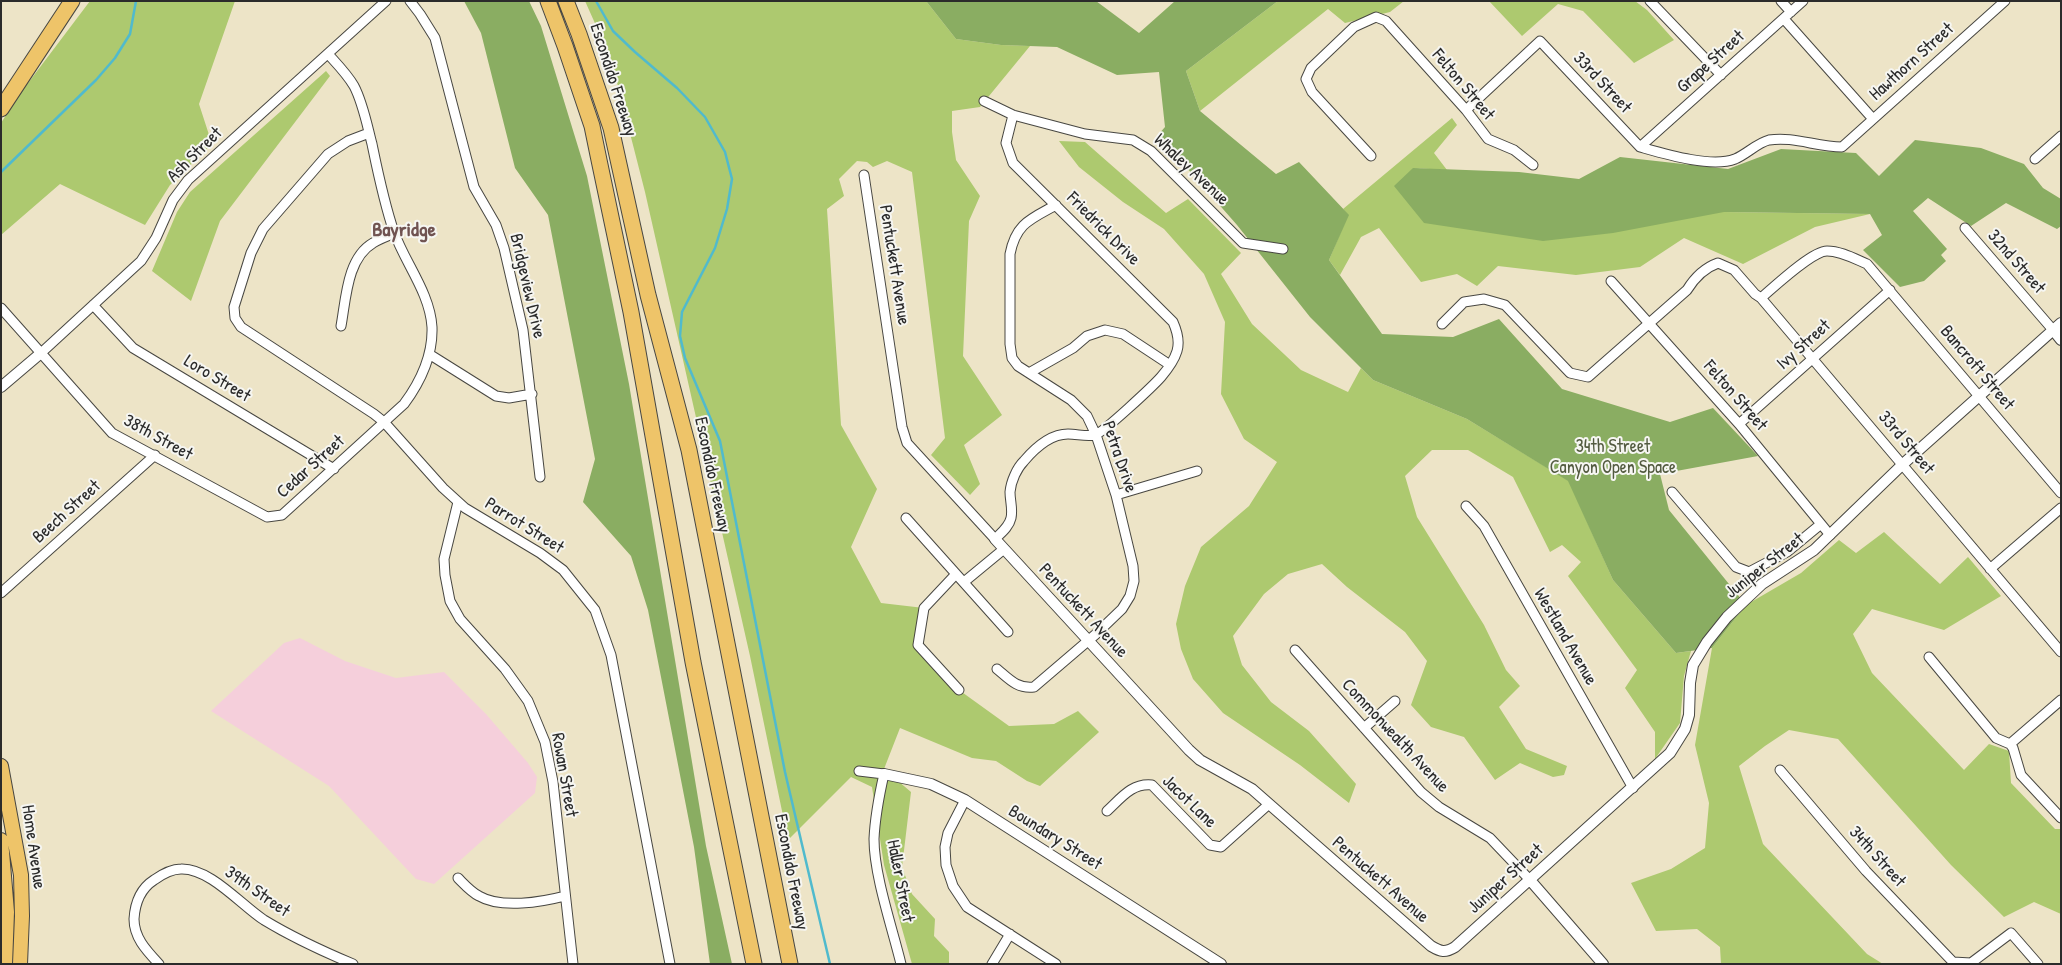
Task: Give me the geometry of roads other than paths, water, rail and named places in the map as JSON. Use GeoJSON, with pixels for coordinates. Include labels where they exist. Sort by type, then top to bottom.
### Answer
{"type":"FeatureCollection","features":[{"type":"Feature","properties":{"kind":"highway"},"geometry":{"type":"LineString","coordinates":[[1,93],[71,1]]}},
{"type":"Feature","properties":{"kind":"highway"},"geometry":{"type":"LineString","coordinates":[[1,109],[71,1]]}},
{"type":"Feature","properties":{"kind":"highway","name":"Escondido Freeway"},"geometry":{"type":"LineString","coordinates":[[548,1],[592,126],[631,312],[695,671],[754,964]]}},
{"type":"Feature","properties":{"kind":"highway","name":"Escondido Freeway"},"geometry":{"type":"LineString","coordinates":[[566,1],[580,34],[611,128],[648,295],[689,450],[790,964]]}},
{"type":"Feature","properties":{"kind":"main road","name":"Home Avenue"},"geometry":{"type":"LineString","coordinates":[[1,766],[12,816],[21,875],[20,964]]}},
{"type":"Feature","properties":{"kind":"main road","name":"Home Avenue"},"geometry":{"type":"LineString","coordinates":[[1,840],[7,912],[5,964]]}},
{"type":"Feature","properties":{"kind":"street","name":"Ash Street"},"geometry":{"type":"LineString","coordinates":[[1,387],[141,261],[156,238],[173,200],[188,180],[386,1]]}},
{"type":"Feature","properties":{"kind":"street","name":"Bridgeview Drive"},"geometry":{"type":"LineString","coordinates":[[410,1],[435,38],[474,187],[496,225],[504,248],[523,330],[532,394],[540,477]]}},
{"type":"Feature","properties":{"kind":"street"},"geometry":{"type":"LineString","coordinates":[[1650,1],[1721,75]]}},
{"type":"Feature","properties":{"kind":"street"},"geometry":{"type":"LineString","coordinates":[[1781,1],[1791,12]]}},
{"type":"Feature","properties":{"kind":"street","name":"Grape Street"},"geometry":{"type":"LineString","coordinates":[[1640,147],[1803,1]]}},
{"type":"Feature","properties":{"kind":"street","name":"Hawthorn Street"},"geometry":{"type":"LineString","coordinates":[[1640,147],[1720,162],[1736,158],[1767,140],[1785,139],[1827,147],[1842,147],[2005,1]]}},
{"type":"Feature","properties":{"kind":"street","name":"Felton Street"},"geometry":{"type":"LineString","coordinates":[[1371,156],[1312,92],[1306,79],[1311,68],[1354,26],[1376,16],[1386,21],[1466,110],[1488,139],[1514,150],[1533,165]]}},
{"type":"Feature","properties":{"kind":"street"},"geometry":{"type":"LineString","coordinates":[[1784,19],[1873,119]]}},
{"type":"Feature","properties":{"kind":"street","name":"33rd Street"},"geometry":{"type":"LineString","coordinates":[[1466,110],[1540,41],[1640,147]]}},
{"type":"Feature","properties":{"kind":"street","name":"Cedar Street"},"geometry":{"type":"LineString","coordinates":[[254,509],[268,516],[282,515],[404,404],[415,389],[424,371],[429,354],[432,326],[428,306],[394,233],[369,133],[354,87],[346,74],[328,54]]}},
{"type":"Feature","properties":{"kind":"street","name":"Whaley Avenue"},"geometry":{"type":"LineString","coordinates":[[984,101],[1013,114],[1085,134],[1133,140],[1151,151],[1243,242],[1283,249]]}},
{"type":"Feature","properties":{"kind":"street","name":"Friedrick Drive"},"geometry":{"type":"LineString","coordinates":[[1013,114],[1006,136],[1008,151],[1013,163],[1173,322],[1178,341],[1177,351],[1170,365]]}},
{"type":"Feature","properties":{"kind":"street","name":"Parrot Street"},"geometry":{"type":"LineString","coordinates":[[369,133],[348,141],[328,154],[263,229],[251,253],[234,307],[235,318],[241,328],[384,422],[443,488],[458,502],[540,553],[563,570],[595,610],[611,655],[670,964]]}},
{"type":"Feature","properties":{"kind":"street"},"geometry":{"type":"LineString","coordinates":[[2035,159],[2061,136]]}},
{"type":"Feature","properties":{"kind":"street","name":"Pentuckett Avenue"},"geometry":{"type":"LineString","coordinates":[[864,175],[902,427],[907,443],[1189,750],[1200,760],[1252,789],[1431,946],[1440,951],[1447,952],[1455,947]]}},
{"type":"Feature","properties":{"kind":"street","name":"Petra Drive"},"geometry":{"type":"LineString","coordinates":[[1056,205],[1025,222],[1016,232],[1010,254],[1010,344],[1012,358],[1018,366],[1071,400],[1087,416],[1096,435],[1116,495],[1132,556],[1134,581],[1130,596],[1122,609],[1088,641]]}},
{"type":"Feature","properties":{"kind":"street","name":"32nd Street"},"geometry":{"type":"LineString","coordinates":[[1965,228],[2057,327],[2061,340]]}},
{"type":"Feature","properties":{"kind":"street"},"geometry":{"type":"LineString","coordinates":[[340,326],[354,264],[372,243],[394,233]]}},
{"type":"Feature","properties":{"kind":"street","name":"Bancroft Street"},"geometry":{"type":"LineString","coordinates":[[1762,298],[1814,254],[1826,251],[1845,254],[1867,264],[2061,493]]}},
{"type":"Feature","properties":{"kind":"street","name":"33rd Street"},"geometry":{"type":"LineString","coordinates":[[1649,324],[1687,290],[1695,277],[1708,267],[1718,263],[1734,270],[1755,294],[1762,298],[1814,358],[2061,652]]}},
{"type":"Feature","properties":{"kind":"street","name":"Felton Street"},"geometry":{"type":"LineString","coordinates":[[1611,281],[1739,424],[1830,535]]}},
{"type":"Feature","properties":{"kind":"street","name":"Ivy Street"},"geometry":{"type":"LineString","coordinates":[[1739,424],[1890,290]]}},
{"type":"Feature","properties":{"kind":"street"},"geometry":{"type":"LineString","coordinates":[[1442,324],[1464,302],[1484,299],[1505,305],[1570,373],[1588,377],[1649,324]]}},
{"type":"Feature","properties":{"kind":"street","name":"Loro Street"},"geometry":{"type":"LineString","coordinates":[[92,306],[133,348],[334,468]]}},
{"type":"Feature","properties":{"kind":"street","name":"38th Street"},"geometry":{"type":"LineString","coordinates":[[1,308],[112,432],[254,509]]}},
{"type":"Feature","properties":{"kind":"street","name":"Juniper Street"},"geometry":{"type":"LineString","coordinates":[[1455,947],[1670,753],[1685,729],[1689,714],[1690,683],[1693,666],[1707,642],[1745,599],[1762,584],[1814,550],[1903,464],[2057,327]]}},
{"type":"Feature","properties":{"kind":"street"},"geometry":{"type":"LineString","coordinates":[[995,540],[1010,520],[1012,511],[1010,491],[1022,462],[1036,448],[1050,439],[1065,434],[1096,435],[1160,379],[1170,365],[1123,334],[1105,330],[1088,336],[1073,348],[1029,373]]}},
{"type":"Feature","properties":{"kind":"street"},"geometry":{"type":"LineString","coordinates":[[429,354],[496,396],[509,398],[532,394]]}},
{"type":"Feature","properties":{"kind":"street","name":"Beech Street"},"geometry":{"type":"LineString","coordinates":[[1,593],[155,455]]}},
{"type":"Feature","properties":{"kind":"street"},"geometry":{"type":"LineString","coordinates":[[1116,495],[1197,471]]}},
{"type":"Feature","properties":{"kind":"street"},"geometry":{"type":"LineString","coordinates":[[1672,492],[1736,567],[1748,572],[1787,552],[1821,524]]}},
{"type":"Feature","properties":{"kind":"street","name":"Rowan Street"},"geometry":{"type":"LineString","coordinates":[[458,502],[444,560],[450,600],[460,619],[505,670],[528,700],[545,742],[553,782],[573,964]]}},
{"type":"Feature","properties":{"kind":"street","name":"Westland Avenue"},"geometry":{"type":"LineString","coordinates":[[1466,506],[1484,526],[1633,788]]}},
{"type":"Feature","properties":{"kind":"street"},"geometry":{"type":"LineString","coordinates":[[1990,569],[2061,508]]}},
{"type":"Feature","properties":{"kind":"street"},"geometry":{"type":"LineString","coordinates":[[906,518],[1008,632]]}},
{"type":"Feature","properties":{"kind":"street"},"geometry":{"type":"LineString","coordinates":[[964,582],[1004,549]]}},
{"type":"Feature","properties":{"kind":"street"},"geometry":{"type":"LineString","coordinates":[[956,574],[924,608],[918,645],[959,690]]}},
{"type":"Feature","properties":{"kind":"street"},"geometry":{"type":"LineString","coordinates":[[997,669],[1016,685],[1025,688],[1034,687],[1088,641]]}},
{"type":"Feature","properties":{"kind":"street","name":"Commonwealth Avenue"},"geometry":{"type":"LineString","coordinates":[[1295,650],[1421,792],[1439,807],[1490,838],[1530,880],[1603,964]]}},
{"type":"Feature","properties":{"kind":"street"},"geometry":{"type":"LineString","coordinates":[[1929,657],[1996,738],[2010,744],[2021,775],[2061,818]]}},
{"type":"Feature","properties":{"kind":"street"},"geometry":{"type":"LineString","coordinates":[[2010,744],[2061,700]]}},
{"type":"Feature","properties":{"kind":"street"},"geometry":{"type":"LineString","coordinates":[[1364,728],[1395,701]]}},
{"type":"Feature","properties":{"kind":"street","name":"34th Street"},"geometry":{"type":"LineString","coordinates":[[1780,770],[1866,871],[1953,962],[1970,963],[2011,932],[2038,964]]}},
{"type":"Feature","properties":{"kind":"street","name":"Boundary Street"},"geometry":{"type":"LineString","coordinates":[[859,771],[931,784],[965,800],[1221,964]]}},
{"type":"Feature","properties":{"kind":"street","name":"Haller Street"},"geometry":{"type":"LineString","coordinates":[[884,774],[876,810],[874,840],[876,862],[901,964]]}},
{"type":"Feature","properties":{"kind":"street","name":"Jacot Lane"},"geometry":{"type":"LineString","coordinates":[[1107,811],[1133,787],[1142,784],[1152,785],[1210,845],[1221,847],[1269,804]]}},
{"type":"Feature","properties":{"kind":"street"},"geometry":{"type":"LineString","coordinates":[[965,800],[948,833],[945,847],[953,886],[967,907],[1056,964]]}},
{"type":"Feature","properties":{"kind":"street","name":"39th Street"},"geometry":{"type":"LineString","coordinates":[[159,964],[145,950],[137,936],[134,923],[137,900],[148,884],[163,874],[181,869],[204,874],[264,919],[308,944],[353,964]]}},
{"type":"Feature","properties":{"kind":"street"},"geometry":{"type":"LineString","coordinates":[[458,878],[479,897],[500,903],[543,902],[565,896]]}},
{"type":"Feature","properties":{"kind":"street"},"geometry":{"type":"LineString","coordinates":[[992,964],[1010,934]]}},
{"type":"Feature","properties":{"kind":"waterway"},"geometry":{"type":"LineString","coordinates":[[1,172],[96,80],[115,58],[130,34],[136,1]]}},
{"type":"Feature","properties":{"kind":"waterway"},"geometry":{"type":"LineString","coordinates":[[596,1],[613,31],[677,88],[705,117],[725,152],[732,179],[727,209],[715,248],[682,312],[680,336],[685,358],[720,441],[785,772],[830,964]]}},
{"type":"Feature","properties":{"kind":"district","name":"Bayridge"},"geometry":{"type":"Point","coordinates":[404,231]}},
{"type":"Feature","properties":{"kind":"park label","name":"34th Street Canyon Open Space"},"geometry":{"type":"Point","coordinates":[1613,457]}}]}
